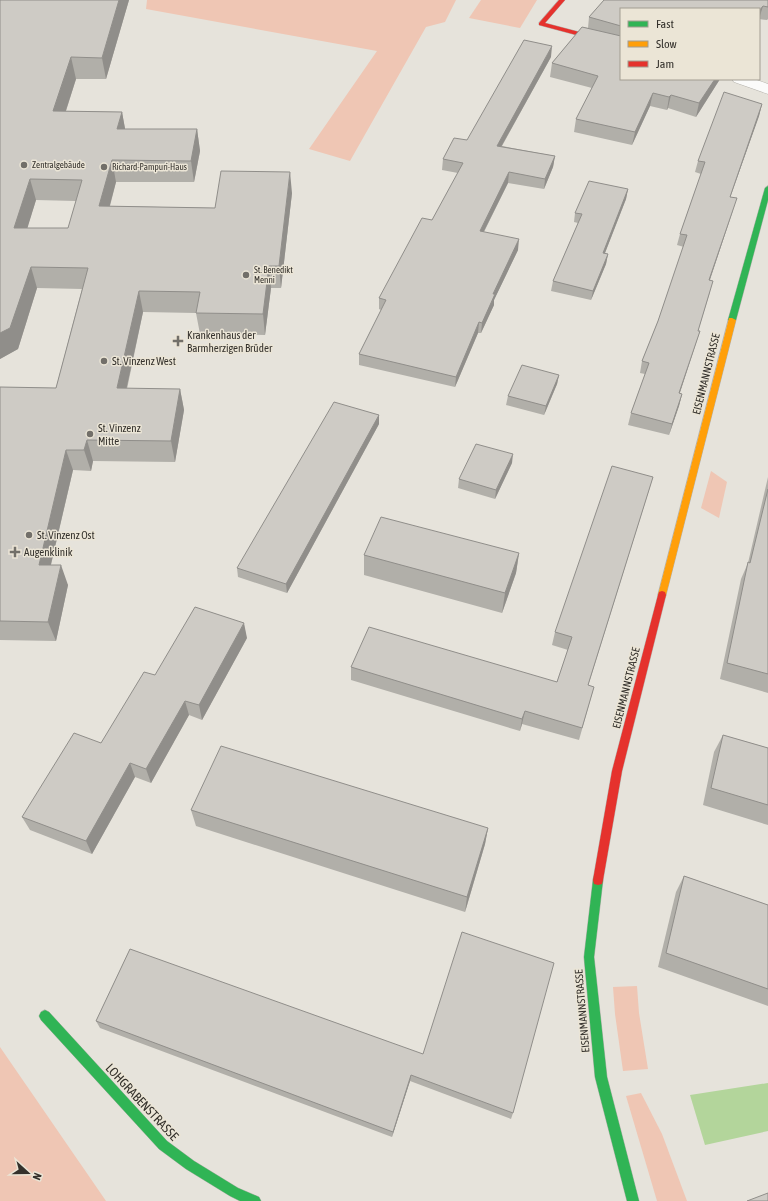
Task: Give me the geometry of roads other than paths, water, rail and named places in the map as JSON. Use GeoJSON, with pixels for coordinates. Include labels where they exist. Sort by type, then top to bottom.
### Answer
{"type":"FeatureCollection","features":[{"type":"Feature","properties":{"kind":"street"},"geometry":{"type":"LineString","coordinates":[[562,0],[542,24],[620,45]]}},
{"type":"Feature","properties":{"kind":"street"},"geometry":{"type":"LineString","coordinates":[[742,80],[768,89]]}},
{"type":"Feature","properties":{"kind":"street","name":"EISENMANNSTRASSE"},"geometry":{"type":"LineString","coordinates":[[633,1201],[601,1077],[589,957],[598,880],[617,771],[744,274],[768,188]]}},
{"type":"Feature","properties":{"kind":"street","name":"LOHGRABENSTRASSE"},"geometry":{"type":"LineString","coordinates":[[45,1016],[163,1145],[215,1181],[234,1192],[255,1201]]}},
{"type":"Feature","properties":{"kind":"place","name":"Zentralgebäude"},"geometry":{"type":"Point","coordinates":[24,165]}},
{"type":"Feature","properties":{"kind":"place","name":"Richard-Pampuri-Haus"},"geometry":{"type":"Point","coordinates":[104,167]}},
{"type":"Feature","properties":{"kind":"place","name":"St. Benedikt Menni"},"geometry":{"type":"Point","coordinates":[246,275]}},
{"type":"Feature","properties":{"kind":"place","name":"Krankenhaus der Barmherzigen Brüder"},"geometry":{"type":"Point","coordinates":[178,341]}},
{"type":"Feature","properties":{"kind":"place","name":"St. Vinzenz West"},"geometry":{"type":"Point","coordinates":[104,361]}},
{"type":"Feature","properties":{"kind":"place","name":"St. Vinzenz Mitte"},"geometry":{"type":"Point","coordinates":[90,434]}},
{"type":"Feature","properties":{"kind":"place","name":"St. Vinzenz Ost"},"geometry":{"type":"Point","coordinates":[29,535]}},
{"type":"Feature","properties":{"kind":"place","name":"Augenklinik"},"geometry":{"type":"Point","coordinates":[15,552]}}]}
